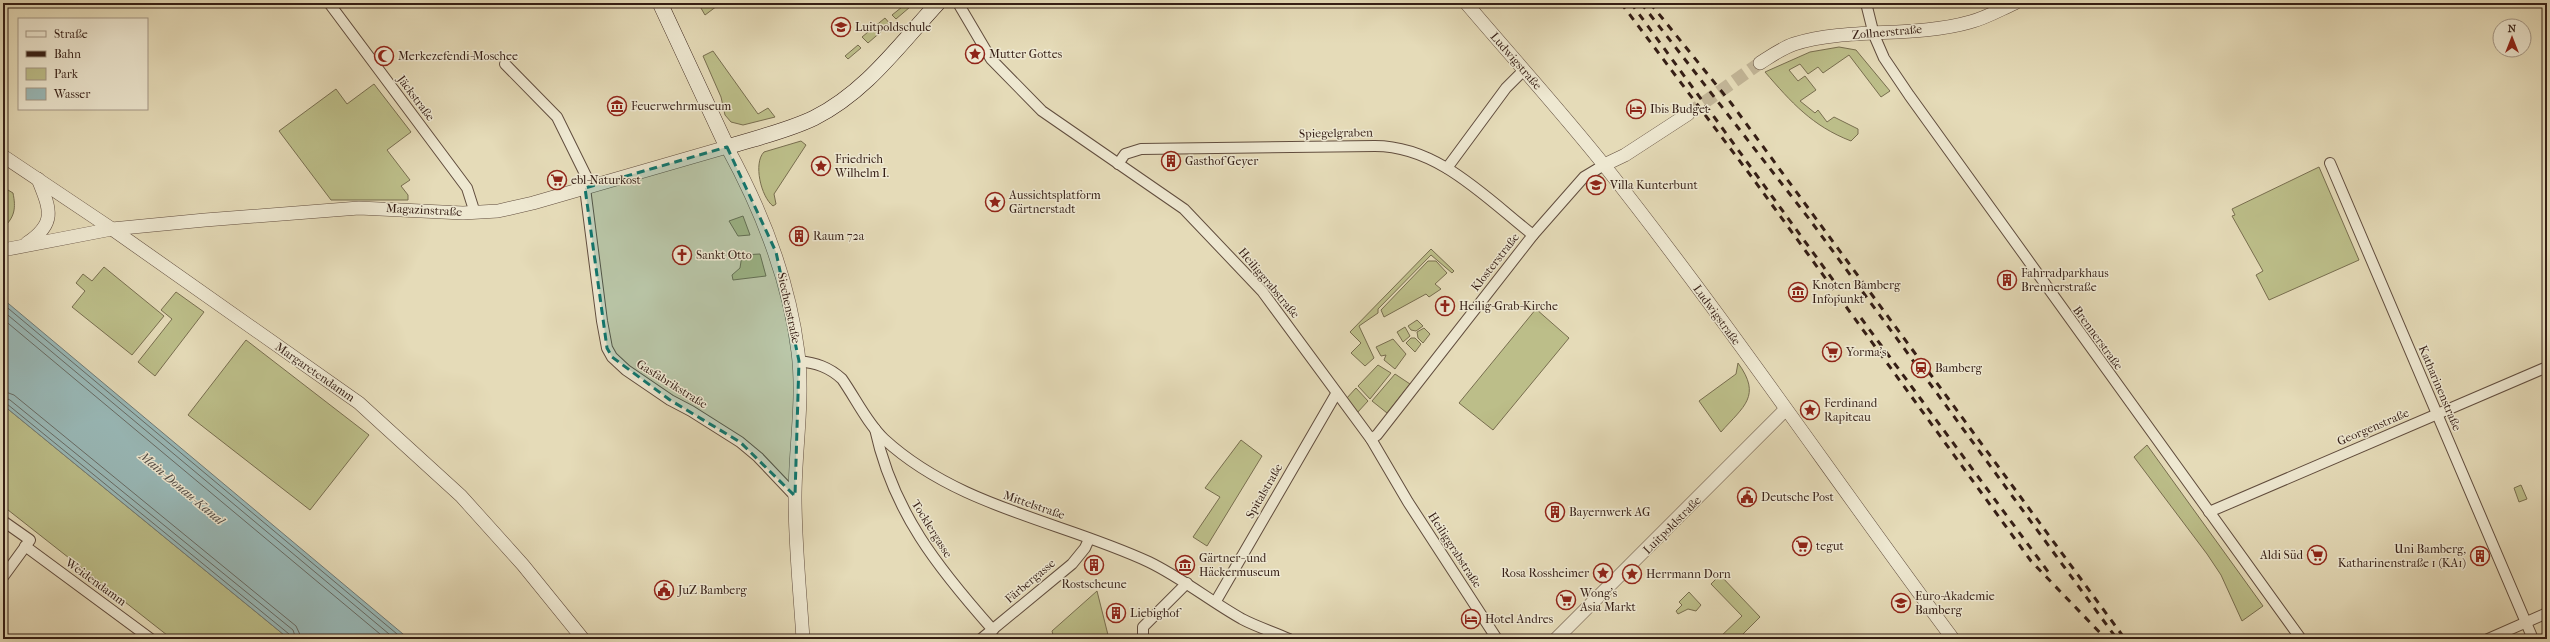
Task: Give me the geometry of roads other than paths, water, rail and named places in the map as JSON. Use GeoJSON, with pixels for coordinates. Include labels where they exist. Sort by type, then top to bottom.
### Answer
{"type":"FeatureCollection","features":[{"type":"Feature","properties":{"kind":"main road","name":"Siechenstraße"},"geometry":{"type":"LineString","coordinates":[[660,3],[727,147]]}},
{"type":"Feature","properties":{"kind":"main road"},"geometry":{"type":"LineString","coordinates":[[727,147],[800,124],[838,104],[874,74],[938,3]]}},
{"type":"Feature","properties":{"kind":"street","name":"Jäckstraße"},"geometry":{"type":"LineString","coordinates":[[329,3],[467,188],[475,213]]}},
{"type":"Feature","properties":{"kind":"street","name":"Heiliggrabstraße"},"geometry":{"type":"LineString","coordinates":[[958,3],[988,54],[1001,70],[1042,111],[1184,209],[1235,262],[1281,315],[1336,394],[1371,439],[1408,502],[1497,639]]}},
{"type":"Feature","properties":{"kind":"street","name":"Ludwigstraße"},"geometry":{"type":"LineString","coordinates":[[1466,3],[1604,165],[1699,290],[1953,639]]}},
{"type":"Feature","properties":{"kind":"street","name":"Brennerstraße"},"geometry":{"type":"LineString","coordinates":[[1866,3],[1874,35],[1884,58],[1909,95],[2056,302],[2301,639]]}},
{"type":"Feature","properties":{"kind":"street","name":"Zollnerstraße"},"geometry":{"type":"LineString","coordinates":[[1760,63],[1780,50],[1807,40],[1838,36],[1874,35],[1971,22],[2016,3]]}},
{"type":"Feature","properties":{"kind":"street","name":"Gasfabrikstraße"},"geometry":{"type":"LineString","coordinates":[[504,64],[557,118],[588,187],[606,341],[612,358],[626,370],[670,400],[691,410],[740,442],[795,496]]}},
{"type":"Feature","properties":{"kind":"street"},"geometry":{"type":"LineString","coordinates":[[1447,168],[1506,88],[1524,70]]}},
{"type":"Feature","properties":{"kind":"street"},"geometry":{"type":"LineString","coordinates":[[1604,165],[1625,155],[1688,114]]}},
{"type":"Feature","properties":{"kind":"street","name":"Spiegelgraben"},"geometry":{"type":"LineString","coordinates":[[1118,164],[1125,154],[1141,149],[1384,146],[1418,154],[1447,168],[1533,235]]}},
{"type":"Feature","properties":{"kind":"street","name":"Magazinstraße"},"geometry":{"type":"LineString","coordinates":[[14,247],[112,229],[359,208],[475,213],[526,205],[727,147]]}},
{"type":"Feature","properties":{"kind":"street","name":"Siechenstraße"},"geometry":{"type":"LineString","coordinates":[[727,147],[757,206],[776,252],[787,295],[799,361],[800,395],[795,496],[803,639]]}},
{"type":"Feature","properties":{"kind":"street","name":"Margaretendamm"},"geometry":{"type":"LineString","coordinates":[[3,156],[112,229],[359,403],[433,468],[484,521],[583,639]]}},
{"type":"Feature","properties":{"kind":"street","name":"Katharinenstraße"},"geometry":{"type":"LineString","coordinates":[[2330,163],[2533,639]]}},
{"type":"Feature","properties":{"kind":"street","name":"Klosterstraße"},"geometry":{"type":"LineString","coordinates":[[1371,439],[1377,435],[1533,235],[1584,177],[1604,165]]}},
{"type":"Feature","properties":{"kind":"street"},"geometry":{"type":"LineString","coordinates":[[14,247],[44,229],[49,216],[50,210],[38,179]]}},
{"type":"Feature","properties":{"kind":"street","name":"Mittelstraße"},"geometry":{"type":"LineString","coordinates":[[799,361],[816,364],[834,372],[842,379],[883,438],[910,458],[978,498],[1089,538],[1148,562],[1187,583],[1242,619],[1289,639]]}},
{"type":"Feature","properties":{"kind":"street","name":"Georgenstraße"},"geometry":{"type":"LineString","coordinates":[[2209,512],[2547,367]]}},
{"type":"Feature","properties":{"kind":"street","name":"Spitalstraße"},"geometry":{"type":"LineString","coordinates":[[1216,601],[1336,394]]}},
{"type":"Feature","properties":{"kind":"street","name":"Luitpoldstraße"},"geometry":{"type":"LineString","coordinates":[[1556,639],[1785,410]]}},
{"type":"Feature","properties":{"kind":"street","name":"Tocklergasse"},"geometry":{"type":"LineString","coordinates":[[874,427],[885,470],[910,524],[938,565],[993,630]]}},
{"type":"Feature","properties":{"kind":"street","name":"Weidendamm"},"geometry":{"type":"LineString","coordinates":[[3,521],[28,543],[151,639]]}},
{"type":"Feature","properties":{"kind":"street","name":"Färbergasse"},"geometry":{"type":"LineString","coordinates":[[981,639],[1072,564],[1085,548],[1089,538]]}},
{"type":"Feature","properties":{"kind":"street"},"geometry":{"type":"LineString","coordinates":[[3,577],[28,543]]}},
{"type":"Feature","properties":{"kind":"street"},"geometry":{"type":"LineString","coordinates":[[1143,639],[1143,628],[1187,583]]}},
{"type":"Feature","properties":{"kind":"street"},"geometry":{"type":"LineString","coordinates":[[2488,639],[2547,613]]}},
{"type":"Feature","properties":{"kind":"water","name":"Main-Donau-Kanal"},"geometry":{"type":"Polygon","coordinates":[[[3,299],[409,639],[289,639],[3,405],[3,299]]]}},
{"type":"Feature","properties":{"kind":"tunnel"},"geometry":{"type":"LineString","coordinates":[[1688,114],[1760,63]]}},
{"type":"Feature","properties":{"kind":"railway"},"geometry":{"type":"LineString","coordinates":[[1621,3],[1754,180],[2031,561],[2106,639]]}},
{"type":"Feature","properties":{"kind":"railway"},"geometry":{"type":"LineString","coordinates":[[1631,3],[1836,284]]}},
{"type":"Feature","properties":{"kind":"railway"},"geometry":{"type":"LineString","coordinates":[[1641,3],[1810,220],[2117,639]]}},
{"type":"Feature","properties":{"kind":"railway"},"geometry":{"type":"LineString","coordinates":[[1650,3],[1731,103],[2125,639]]}},
{"type":"Feature","properties":{"kind":"railway"},"geometry":{"type":"LineString","coordinates":[[1861,318],[2052,577]]}},
{"type":"Feature","properties":{"kind":"place","name":"Luitpoldschule"},"geometry":{"type":"Point","coordinates":[841,27]}},
{"type":"Feature","properties":{"kind":"place","name":"Mutter Gottes"},"geometry":{"type":"Point","coordinates":[975,54]}},
{"type":"Feature","properties":{"kind":"place","name":"Merkezefendi-Moschee"},"geometry":{"type":"Point","coordinates":[384,56]}},
{"type":"Feature","properties":{"kind":"place","name":"Feuerwehrmuseum"},"geometry":{"type":"Point","coordinates":[617,106]}},
{"type":"Feature","properties":{"kind":"place","name":"Ibis Budget"},"geometry":{"type":"Point","coordinates":[1636,109]}},
{"type":"Feature","properties":{"kind":"place","name":"Gasthof Geyer"},"geometry":{"type":"Point","coordinates":[1171,161]}},
{"type":"Feature","properties":{"kind":"place","name":"Friedrich Wilhelm I."},"geometry":{"type":"Point","coordinates":[821,166]}},
{"type":"Feature","properties":{"kind":"place","name":"ebl-Naturkost"},"geometry":{"type":"Point","coordinates":[557,180]}},
{"type":"Feature","properties":{"kind":"place","name":"Villa Kunterbunt"},"geometry":{"type":"Point","coordinates":[1596,185]}},
{"type":"Feature","properties":{"kind":"place","name":"Aussichtsplatform Gärtnerstadt"},"geometry":{"type":"Point","coordinates":[995,202]}},
{"type":"Feature","properties":{"kind":"place","name":"Raum 72a"},"geometry":{"type":"Point","coordinates":[799,236]}},
{"type":"Feature","properties":{"kind":"place","name":"Sankt Otto"},"geometry":{"type":"Point","coordinates":[682,255]}},
{"type":"Feature","properties":{"kind":"place","name":"Fahrradparkhaus Brennerstraße"},"geometry":{"type":"Point","coordinates":[2007,280]}},
{"type":"Feature","properties":{"kind":"place","name":"Knoten Bamberg Infopunkt"},"geometry":{"type":"Point","coordinates":[1798,292]}},
{"type":"Feature","properties":{"kind":"place","name":"Heilig-Grab-Kirche"},"geometry":{"type":"Point","coordinates":[1445,306]}},
{"type":"Feature","properties":{"kind":"place","name":"Yorma's"},"geometry":{"type":"Point","coordinates":[1832,352]}},
{"type":"Feature","properties":{"kind":"place","name":"Bamberg"},"geometry":{"type":"Point","coordinates":[1921,368]}},
{"type":"Feature","properties":{"kind":"place","name":"Ferdinand Rapiteau"},"geometry":{"type":"Point","coordinates":[1810,410]}},
{"type":"Feature","properties":{"kind":"place","name":"Deutsche Post"},"geometry":{"type":"Point","coordinates":[1747,497]}},
{"type":"Feature","properties":{"kind":"place","name":"Bayernwerk AG"},"geometry":{"type":"Point","coordinates":[1555,512]}},
{"type":"Feature","properties":{"kind":"place","name":"tegut"},"geometry":{"type":"Point","coordinates":[1802,546]}},
{"type":"Feature","properties":{"kind":"place","name":"Aldi Süd"},"geometry":{"type":"Point","coordinates":[2317,555]}},
{"type":"Feature","properties":{"kind":"place","name":"Uni Bamberg, Katharinenstraße 1 (KA1)"},"geometry":{"type":"Point","coordinates":[2480,556]}},
{"type":"Feature","properties":{"kind":"place","name":"Rostscheune"},"geometry":{"type":"Point","coordinates":[1094,565]}},
{"type":"Feature","properties":{"kind":"place","name":"Gärtner- und Häckermuseum"},"geometry":{"type":"Point","coordinates":[1185,565]}},
{"type":"Feature","properties":{"kind":"place","name":"Rosa Rossheimer"},"geometry":{"type":"Point","coordinates":[1603,573]}},
{"type":"Feature","properties":{"kind":"place","name":"Herrmann Dorn"},"geometry":{"type":"Point","coordinates":[1632,574]}},
{"type":"Feature","properties":{"kind":"place","name":"JuZ Bamberg"},"geometry":{"type":"Point","coordinates":[664,590]}},
{"type":"Feature","properties":{"kind":"place","name":"Wong's Asia Markt"},"geometry":{"type":"Point","coordinates":[1566,600]}},
{"type":"Feature","properties":{"kind":"place","name":"Euro-Akademie Bamberg"},"geometry":{"type":"Point","coordinates":[1901,603]}},
{"type":"Feature","properties":{"kind":"place","name":"Liebighof"},"geometry":{"type":"Point","coordinates":[1116,613]}},
{"type":"Feature","properties":{"kind":"place","name":"Hotel Andres"},"geometry":{"type":"Point","coordinates":[1471,619]}}]}
